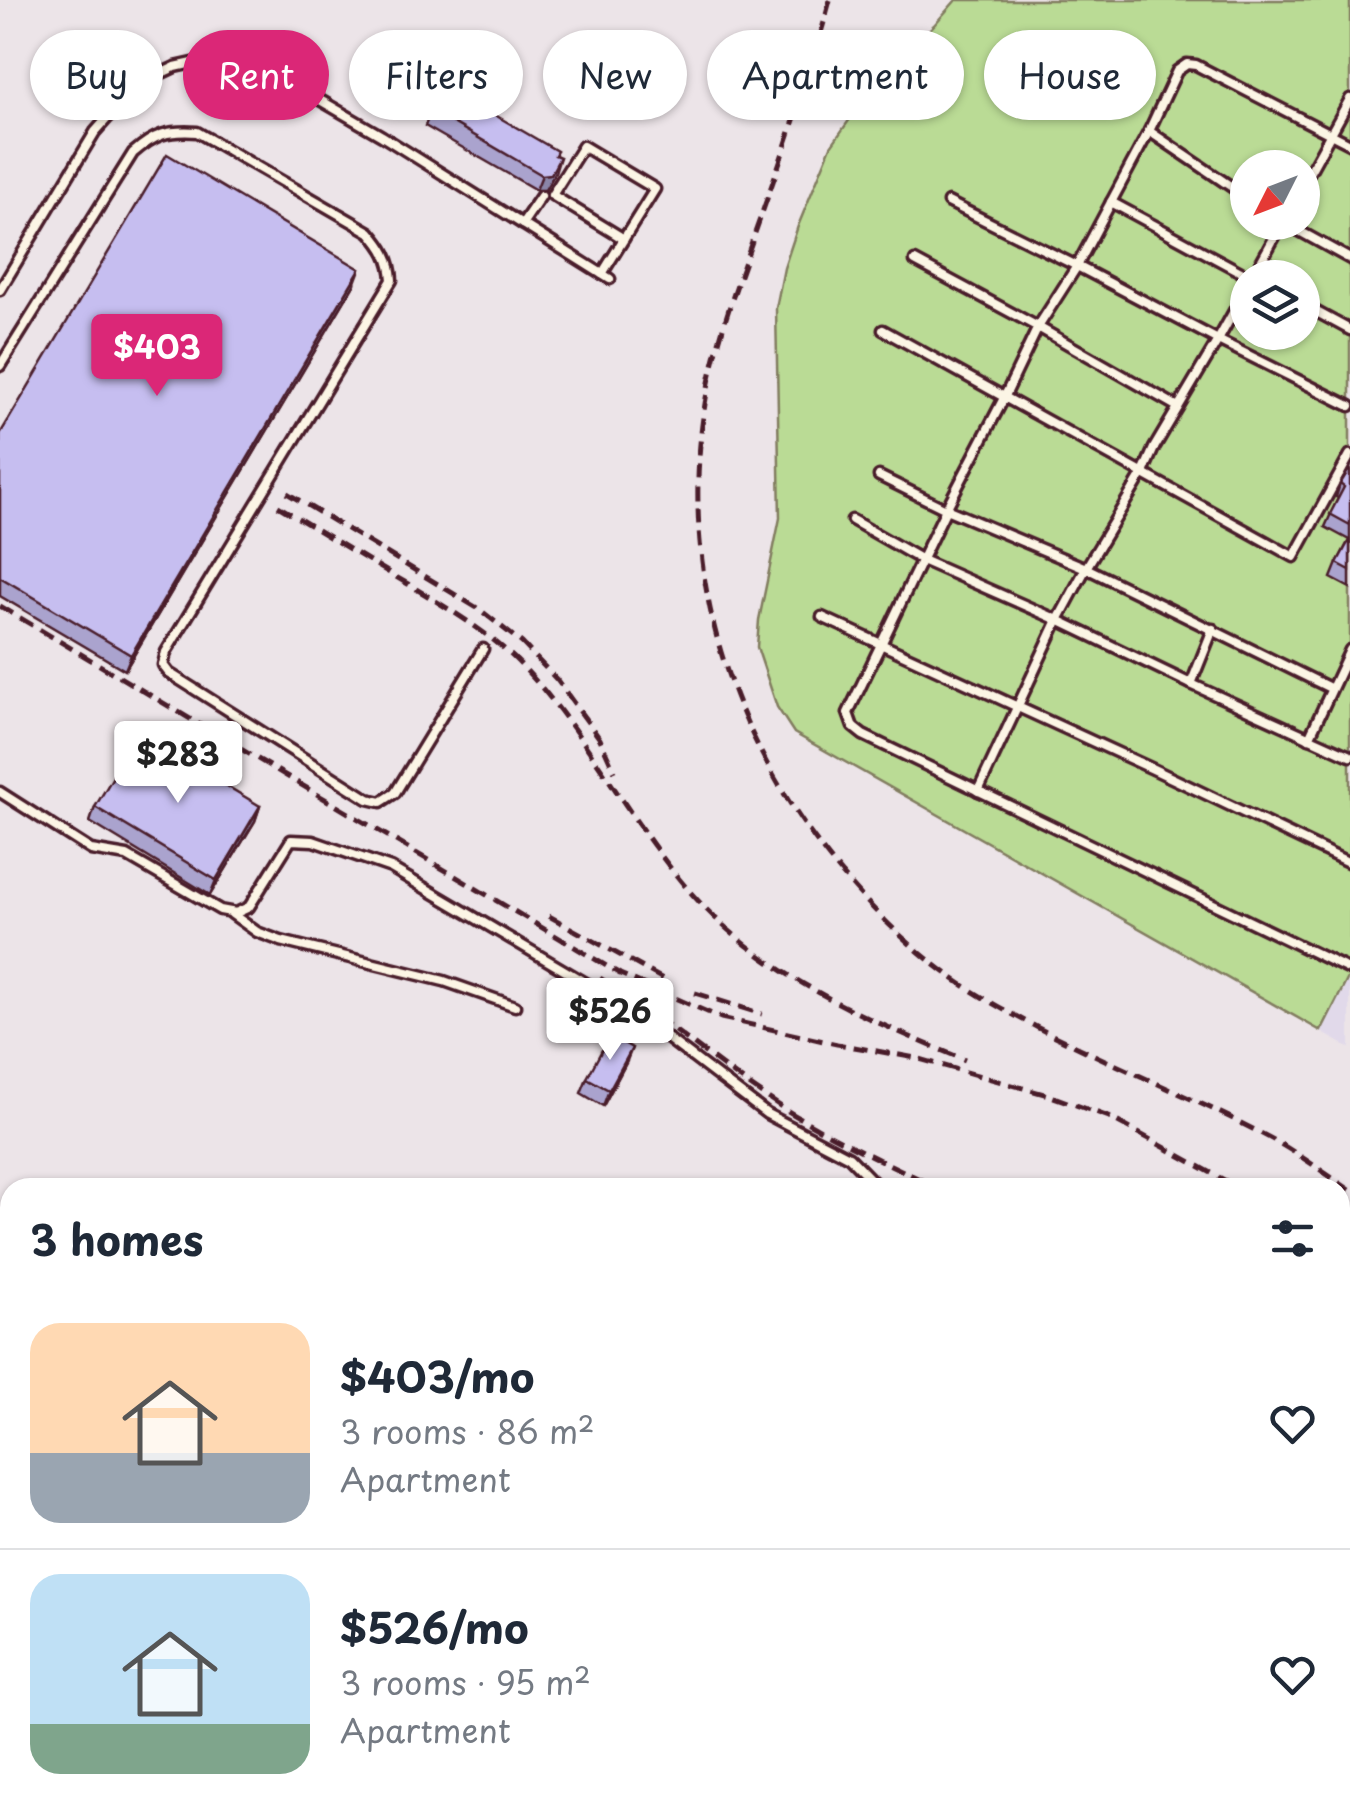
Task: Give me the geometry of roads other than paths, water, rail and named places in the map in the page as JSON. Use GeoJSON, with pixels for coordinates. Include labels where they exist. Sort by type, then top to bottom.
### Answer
{"type":"FeatureCollection","features":[{"type":"Feature","properties":{"kind":"lane"},"geometry":{"type":"LineString","coordinates":[[0,290],[95,132],[118,106],[145,81],[175,67],[211,59],[242,61],[270,70],[606,277],[655,189],[582,146],[552,195],[624,239]]}},
{"type":"Feature","properties":{"kind":"lane"},"geometry":{"type":"LineString","coordinates":[[1350,144],[1192,64],[1178,70],[1077,266],[1038,327],[848,713],[853,727],[863,735],[1350,970]]}},
{"type":"Feature","properties":{"kind":"lane"},"geometry":{"type":"LineString","coordinates":[[1320,153],[1350,99]]}},
{"type":"Feature","properties":{"kind":"lane"},"geometry":{"type":"LineString","coordinates":[[0,366],[133,154],[151,137],[177,131],[197,132],[370,232],[384,248],[392,267],[392,280],[166,652],[164,665],[169,673],[301,757],[381,802],[395,793],[483,649]]}},
{"type":"Feature","properties":{"kind":"lane"},"geometry":{"type":"LineString","coordinates":[[1149,131],[1230,186]]}},
{"type":"Feature","properties":{"kind":"lane"},"geometry":{"type":"LineString","coordinates":[[522,224],[540,196]]}},
{"type":"Feature","properties":{"kind":"lane"},"geometry":{"type":"LineString","coordinates":[[948,202],[1350,406]]}},
{"type":"Feature","properties":{"kind":"lane"},"geometry":{"type":"LineString","coordinates":[[1111,202],[1230,266]]}},
{"type":"Feature","properties":{"kind":"lane"},"geometry":{"type":"LineString","coordinates":[[1316,240],[1350,258]]}},
{"type":"Feature","properties":{"kind":"lane"},"geometry":{"type":"LineString","coordinates":[[915,260],[1178,407]]}},
{"type":"Feature","properties":{"kind":"lane"},"geometry":{"type":"LineString","coordinates":[[1320,314],[1350,330]]}},
{"type":"Feature","properties":{"kind":"lane"},"geometry":{"type":"LineString","coordinates":[[978,791],[1058,620],[1230,318]]}},
{"type":"Feature","properties":{"kind":"lane"},"geometry":{"type":"LineString","coordinates":[[883,330],[1294,558],[1350,455]]}},
{"type":"Feature","properties":{"kind":"lane"},"geometry":{"type":"LineString","coordinates":[[879,476],[1086,568],[1330,688]]}},
{"type":"Feature","properties":{"kind":"lane"},"geometry":{"type":"LineString","coordinates":[[852,520],[922,560],[1350,756]]}},
{"type":"Feature","properties":{"kind":"lane"},"geometry":{"type":"LineString","coordinates":[[822,616],[1350,863]]}},
{"type":"Feature","properties":{"kind":"lane"},"geometry":{"type":"LineString","coordinates":[[1190,684],[1212,629]]}},
{"type":"Feature","properties":{"kind":"lane"},"geometry":{"type":"LineString","coordinates":[[1309,738],[1350,650]]}},
{"type":"Feature","properties":{"kind":"lane"},"geometry":{"type":"LineString","coordinates":[[0,792],[91,850],[127,856],[228,912],[249,907],[291,840],[313,841],[391,868],[628,1008],[766,1114],[849,1156],[870,1178]]}},
{"type":"Feature","properties":{"kind":"lane"},"geometry":{"type":"LineString","coordinates":[[228,912],[256,932],[281,941],[444,981],[515,1006]]}},
{"type":"Feature","properties":{"kind":"railway"},"geometry":{"type":"LineString","coordinates":[[830,0],[798,107],[729,307],[705,404],[698,473],[700,542],[710,609],[728,674],[753,736],[786,796],[825,852],[881,917],[942,971],[1041,1030],[1266,1136],[1332,1178]]}},
{"type":"Feature","properties":{"kind":"railway"},"geometry":{"type":"LineString","coordinates":[[287,493],[479,609],[522,643],[557,680],[600,739],[615,772]]}},
{"type":"Feature","properties":{"kind":"railway"},"geometry":{"type":"LineString","coordinates":[[278,506],[449,609],[513,657],[558,708],[676,875],[738,938],[808,987],[965,1060]]}},
{"type":"Feature","properties":{"kind":"railway"},"geometry":{"type":"LineString","coordinates":[[0,606],[620,974],[721,1018],[916,1058],[1048,1095],[1109,1117],[1221,1178]]}},
{"type":"Feature","properties":{"kind":"railway"},"geometry":{"type":"LineString","coordinates":[[549,916],[663,979]]}},
{"type":"Feature","properties":{"kind":"railway"},"geometry":{"type":"LineString","coordinates":[[600,978],[788,1111],[917,1178]]}},
{"type":"Feature","properties":{"kind":"railway"},"geometry":{"type":"LineString","coordinates":[[695,993],[762,1014]]}}]}
